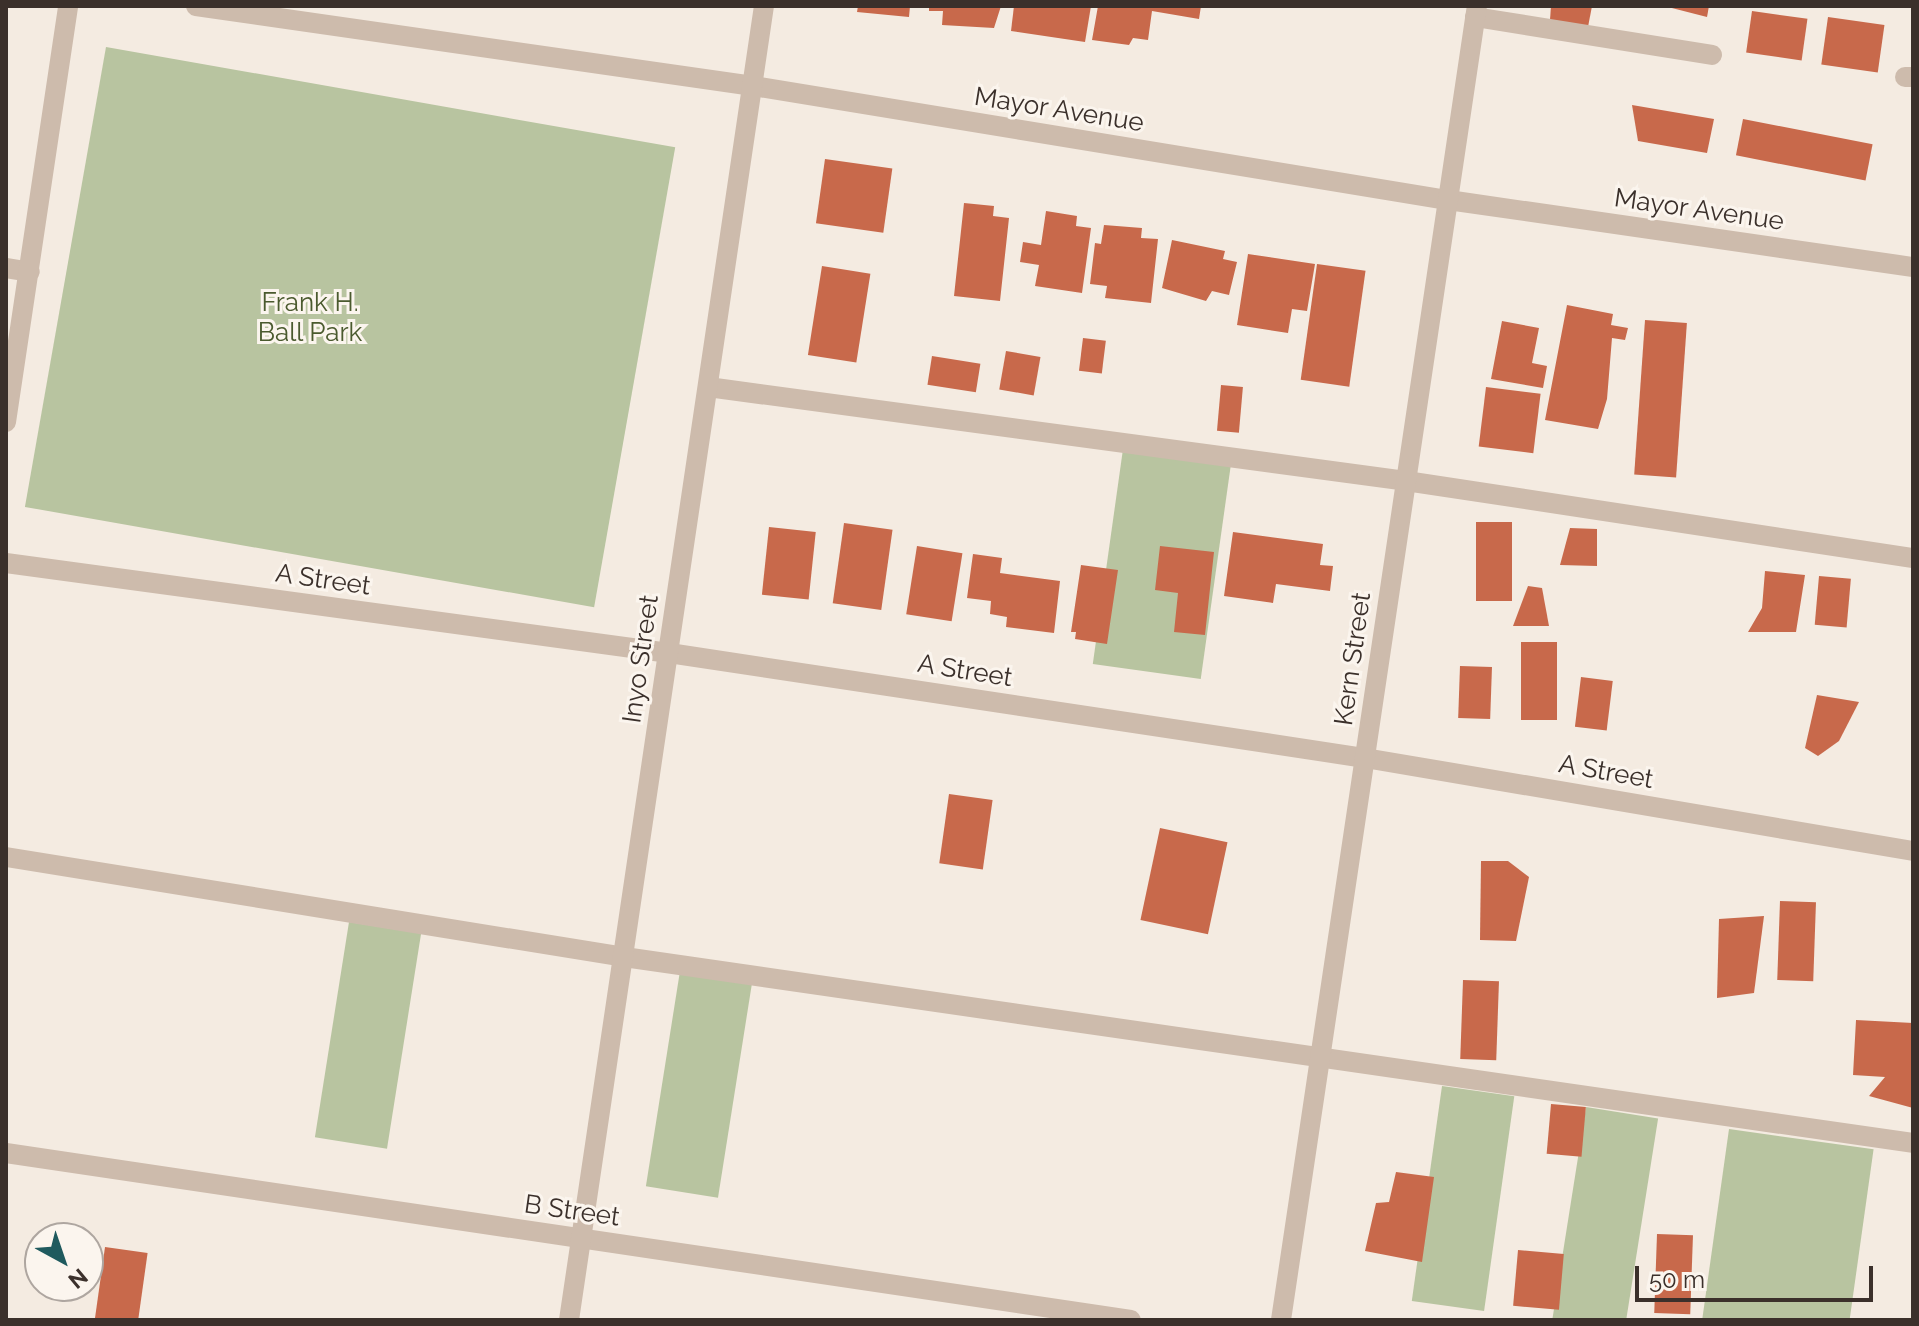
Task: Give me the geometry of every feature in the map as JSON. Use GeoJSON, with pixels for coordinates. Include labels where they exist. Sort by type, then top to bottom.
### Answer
{"type":"FeatureCollection","features":[{"type":"Feature","properties":{"kind":"street"},"geometry":{"type":"LineString","coordinates":[[6,422],[68,6]]}},
{"type":"Feature","properties":{"kind":"street","name":"Mayor Avenue"},"geometry":{"type":"LineString","coordinates":[[196,6],[753,86],[1448,200],[1913,267]]}},
{"type":"Feature","properties":{"kind":"street","name":"Inyo Street"},"geometry":{"type":"LineString","coordinates":[[569,1320],[764,6]]}},
{"type":"Feature","properties":{"kind":"street"},"geometry":{"type":"LineString","coordinates":[[1476,12],[1712,55]]}},
{"type":"Feature","properties":{"kind":"street","name":"Kern Street"},"geometry":{"type":"LineString","coordinates":[[1281,1320],[1476,12]]}},
{"type":"Feature","properties":{"kind":"street"},"geometry":{"type":"LineString","coordinates":[[6,268],[30,272]]}},
{"type":"Feature","properties":{"kind":"street"},"geometry":{"type":"LineString","coordinates":[[708,387],[1406,481],[1913,558]]}},
{"type":"Feature","properties":{"kind":"street","name":"A Street"},"geometry":{"type":"LineString","coordinates":[[6,563],[669,653],[1365,758],[1913,851]]}},
{"type":"Feature","properties":{"kind":"street"},"geometry":{"type":"LineString","coordinates":[[6,857],[624,957],[1913,1143]]}},
{"type":"Feature","properties":{"kind":"street","name":"B Street"},"geometry":{"type":"LineString","coordinates":[[6,1153],[1131,1320]]}},
{"type":"Feature","properties":{"kind":"green space","name":"Frank H. Ball Park"},"geometry":{"type":"Polygon","coordinates":[[[106,47],[675,147],[594,607],[25,507],[106,47]]]}},
{"type":"Feature","properties":{"kind":"green space"},"geometry":{"type":"Polygon","coordinates":[[[1123,449],[1231,464],[1201,679],[1093,664],[1123,449]]]}},
{"type":"Feature","properties":{"kind":"green space"},"geometry":{"type":"Polygon","coordinates":[[[349,922],[421,933],[387,1149],[315,1137],[349,922]]]}},
{"type":"Feature","properties":{"kind":"green space"},"geometry":{"type":"Polygon","coordinates":[[[680,971],[752,982],[718,1198],[646,1186],[680,971]]]}},
{"type":"Feature","properties":{"kind":"green space"},"geometry":{"type":"Polygon","coordinates":[[[1442,1086],[1514,1096],[1484,1311],[1412,1301],[1442,1086]]]}},
{"type":"Feature","properties":{"kind":"green space"},"geometry":{"type":"Polygon","coordinates":[[[1586,1107],[1658,1118],[1626,1320],[1552,1319],[1586,1107]]]}},
{"type":"Feature","properties":{"kind":"green space"},"geometry":{"type":"Polygon","coordinates":[[[1729,1129],[1874,1149],[1850,1320],[1702,1320],[1729,1129]]]}},
{"type":"Feature","properties":{"kind":"building"},"geometry":{"type":"Polygon","coordinates":[[[858,6],[910,6],[909,17],[857,12],[858,6]]]}},
{"type":"Feature","properties":{"kind":"building"},"geometry":{"type":"Polygon","coordinates":[[[929,6],[1001,6],[994,28],[942,25],[943,11],[929,11],[929,6]]]}},
{"type":"Feature","properties":{"kind":"building"},"geometry":{"type":"Polygon","coordinates":[[[1014,6],[1091,6],[1085,42],[1011,31],[1014,6]]]}},
{"type":"Feature","properties":{"kind":"building"},"geometry":{"type":"Polygon","coordinates":[[[1098,6],[1201,6],[1199,19],[1152,11],[1148,40],[1133,38],[1129,45],[1092,40],[1098,6]]]}},
{"type":"Feature","properties":{"kind":"building"},"geometry":{"type":"Polygon","coordinates":[[[1551,6],[1592,6],[1588,27],[1550,20],[1551,6]]]}},
{"type":"Feature","properties":{"kind":"building"},"geometry":{"type":"Polygon","coordinates":[[[1664,6],[1709,6],[1707,17],[1664,6]]]}},
{"type":"Feature","properties":{"kind":"building"},"geometry":{"type":"Polygon","coordinates":[[[1752,11],[1807,19],[1802,60],[1746,53],[1752,11]]]}},
{"type":"Feature","properties":{"kind":"building"},"geometry":{"type":"Polygon","coordinates":[[[1828,17],[1884,25],[1878,72],[1821,65],[1828,17]]]}},
{"type":"Feature","properties":{"kind":"building"},"geometry":{"type":"Polygon","coordinates":[[[1632,105],[1714,119],[1707,153],[1638,141],[1632,105]]]}},
{"type":"Feature","properties":{"kind":"building"},"geometry":{"type":"Polygon","coordinates":[[[1743,119],[1873,144],[1866,181],[1736,155],[1743,119]]]}},
{"type":"Feature","properties":{"kind":"building"},"geometry":{"type":"Polygon","coordinates":[[[825,159],[892,168],[883,233],[816,223],[825,159]]]}},
{"type":"Feature","properties":{"kind":"building"},"geometry":{"type":"Polygon","coordinates":[[[964,203],[994,206],[993,216],[1009,218],[1000,301],[954,296],[964,203]]]}},
{"type":"Feature","properties":{"kind":"building"},"geometry":{"type":"Polygon","coordinates":[[[1046,211],[1077,216],[1076,226],[1091,228],[1082,293],[1035,286],[1039,265],[1020,262],[1023,242],[1041,245],[1046,211]]]}},
{"type":"Feature","properties":{"kind":"building"},"geometry":{"type":"Polygon","coordinates":[[[1104,225],[1142,228],[1141,238],[1158,239],[1151,303],[1105,298],[1107,286],[1090,284],[1095,243],[1101,244],[1104,225]]]}},
{"type":"Feature","properties":{"kind":"building"},"geometry":{"type":"Polygon","coordinates":[[[1172,240],[1225,251],[1223,259],[1237,262],[1229,295],[1212,291],[1206,301],[1162,288],[1172,240]]]}},
{"type":"Feature","properties":{"kind":"building"},"geometry":{"type":"Polygon","coordinates":[[[1248,254],[1315,264],[1307,311],[1292,309],[1288,333],[1237,325],[1248,254]]]}},
{"type":"Feature","properties":{"kind":"building"},"geometry":{"type":"Polygon","coordinates":[[[1317,264],[1366,271],[1349,387],[1301,380],[1317,264]]]}},
{"type":"Feature","properties":{"kind":"building"},"geometry":{"type":"Polygon","coordinates":[[[822,266],[870,274],[856,363],[808,355],[822,266]]]}},
{"type":"Feature","properties":{"kind":"building"},"geometry":{"type":"Polygon","coordinates":[[[1567,305],[1613,314],[1611,325],[1628,328],[1625,340],[1612,338],[1607,399],[1598,429],[1545,420],[1567,305]]]}},
{"type":"Feature","properties":{"kind":"building"},"geometry":{"type":"Polygon","coordinates":[[[1645,320],[1687,323],[1676,478],[1634,475],[1645,320]]]}},
{"type":"Feature","properties":{"kind":"building"},"geometry":{"type":"Polygon","coordinates":[[[1502,321],[1539,328],[1532,363],[1547,366],[1543,388],[1491,379],[1502,321]]]}},
{"type":"Feature","properties":{"kind":"building"},"geometry":{"type":"Polygon","coordinates":[[[1083,338],[1106,341],[1102,374],[1079,371],[1083,338]]]}},
{"type":"Feature","properties":{"kind":"building"},"geometry":{"type":"Polygon","coordinates":[[[1006,351],[1040,357],[1034,395],[999,389],[1006,351]]]}},
{"type":"Feature","properties":{"kind":"building"},"geometry":{"type":"Polygon","coordinates":[[[932,356],[980,364],[976,392],[927,385],[932,356]]]}},
{"type":"Feature","properties":{"kind":"building"},"geometry":{"type":"Polygon","coordinates":[[[1221,385],[1243,387],[1239,433],[1217,431],[1221,385]]]}},
{"type":"Feature","properties":{"kind":"building"},"geometry":{"type":"Polygon","coordinates":[[[1486,387],[1541,394],[1533,453],[1479,447],[1486,387]]]}},
{"type":"Feature","properties":{"kind":"building"},"geometry":{"type":"Polygon","coordinates":[[[1476,522],[1512,522],[1512,601],[1476,601],[1476,522]]]}},
{"type":"Feature","properties":{"kind":"building"},"geometry":{"type":"Polygon","coordinates":[[[844,523],[893,530],[881,610],[833,603],[844,523]]]}},
{"type":"Feature","properties":{"kind":"building"},"geometry":{"type":"Polygon","coordinates":[[[769,527],[816,532],[809,600],[762,595],[769,527]]]}},
{"type":"Feature","properties":{"kind":"building"},"geometry":{"type":"Polygon","coordinates":[[[1570,528],[1597,529],[1597,566],[1560,565],[1570,528]]]}},
{"type":"Feature","properties":{"kind":"building"},"geometry":{"type":"Polygon","coordinates":[[[1233,532],[1323,544],[1320,565],[1333,566],[1330,591],[1276,584],[1273,603],[1224,596],[1233,532]]]}},
{"type":"Feature","properties":{"kind":"building"},"geometry":{"type":"Polygon","coordinates":[[[917,546],[962,553],[952,621],[906,614],[917,546]]]}},
{"type":"Feature","properties":{"kind":"building"},"geometry":{"type":"Polygon","coordinates":[[[1160,546],[1214,552],[1205,635],[1174,632],[1178,593],[1155,590],[1160,546]]]}},
{"type":"Feature","properties":{"kind":"building"},"geometry":{"type":"Polygon","coordinates":[[[973,554],[1002,558],[1000,573],[1060,581],[1054,633],[1006,627],[1007,617],[990,614],[991,601],[967,598],[973,554]]]}},
{"type":"Feature","properties":{"kind":"building"},"geometry":{"type":"Polygon","coordinates":[[[1081,565],[1118,570],[1107,644],[1075,639],[1076,632],[1071,632],[1081,565]]]}},
{"type":"Feature","properties":{"kind":"building"},"geometry":{"type":"Polygon","coordinates":[[[1765,571],[1805,575],[1796,632],[1748,632],[1762,608],[1765,571]]]}},
{"type":"Feature","properties":{"kind":"building"},"geometry":{"type":"Polygon","coordinates":[[[1819,576],[1851,579],[1847,628],[1815,625],[1819,576]]]}},
{"type":"Feature","properties":{"kind":"building"},"geometry":{"type":"Polygon","coordinates":[[[1528,586],[1542,588],[1549,626],[1513,626],[1528,586]]]}},
{"type":"Feature","properties":{"kind":"building"},"geometry":{"type":"Polygon","coordinates":[[[1521,642],[1557,642],[1557,720],[1521,720],[1521,642]]]}},
{"type":"Feature","properties":{"kind":"building"},"geometry":{"type":"Polygon","coordinates":[[[1460,666],[1492,667],[1490,719],[1458,718],[1460,666]]]}},
{"type":"Feature","properties":{"kind":"building"},"geometry":{"type":"Polygon","coordinates":[[[1581,677],[1613,681],[1607,731],[1575,727],[1581,677]]]}},
{"type":"Feature","properties":{"kind":"building"},"geometry":{"type":"Polygon","coordinates":[[[1817,695],[1859,702],[1839,741],[1818,756],[1805,748],[1817,695]]]}},
{"type":"Feature","properties":{"kind":"building"},"geometry":{"type":"Polygon","coordinates":[[[949,794],[993,800],[983,869],[939,863],[949,794]]]}},
{"type":"Feature","properties":{"kind":"building"},"geometry":{"type":"Polygon","coordinates":[[[1160,828],[1227,842],[1208,934],[1140,920],[1160,828]]]}},
{"type":"Feature","properties":{"kind":"building"},"geometry":{"type":"Polygon","coordinates":[[[1481,861],[1508,861],[1529,877],[1516,941],[1480,940],[1481,861]]]}},
{"type":"Feature","properties":{"kind":"building"},"geometry":{"type":"Polygon","coordinates":[[[1780,901],[1816,902],[1813,981],[1777,980],[1780,901]]]}},
{"type":"Feature","properties":{"kind":"building"},"geometry":{"type":"Polygon","coordinates":[[[1764,916],[1754,993],[1717,998],[1719,919],[1764,916]]]}},
{"type":"Feature","properties":{"kind":"building"},"geometry":{"type":"Polygon","coordinates":[[[1463,980],[1499,981],[1496,1060],[1460,1059],[1463,980]]]}},
{"type":"Feature","properties":{"kind":"building"},"geometry":{"type":"Polygon","coordinates":[[[1856,1020],[1913,1023],[1913,1108],[1869,1096],[1885,1077],[1853,1075],[1856,1020]]]}},
{"type":"Feature","properties":{"kind":"building"},"geometry":{"type":"Polygon","coordinates":[[[1551,1104],[1586,1107],[1582,1157],[1547,1154],[1551,1104]]]}},
{"type":"Feature","properties":{"kind":"building"},"geometry":{"type":"Polygon","coordinates":[[[1396,1172],[1434,1177],[1422,1262],[1365,1251],[1376,1203],[1389,1202],[1396,1172]]]}},
{"type":"Feature","properties":{"kind":"building"},"geometry":{"type":"Polygon","coordinates":[[[1657,1234],[1693,1235],[1690,1314],[1654,1313],[1657,1234]]]}},
{"type":"Feature","properties":{"kind":"building"},"geometry":{"type":"Polygon","coordinates":[[[105,1247],[148,1253],[138,1320],[95,1320],[97,1302],[104,1302],[105,1247]]]}},
{"type":"Feature","properties":{"kind":"building"},"geometry":{"type":"Polygon","coordinates":[[[1518,1250],[1564,1254],[1559,1310],[1513,1306],[1518,1250]]]}}]}
